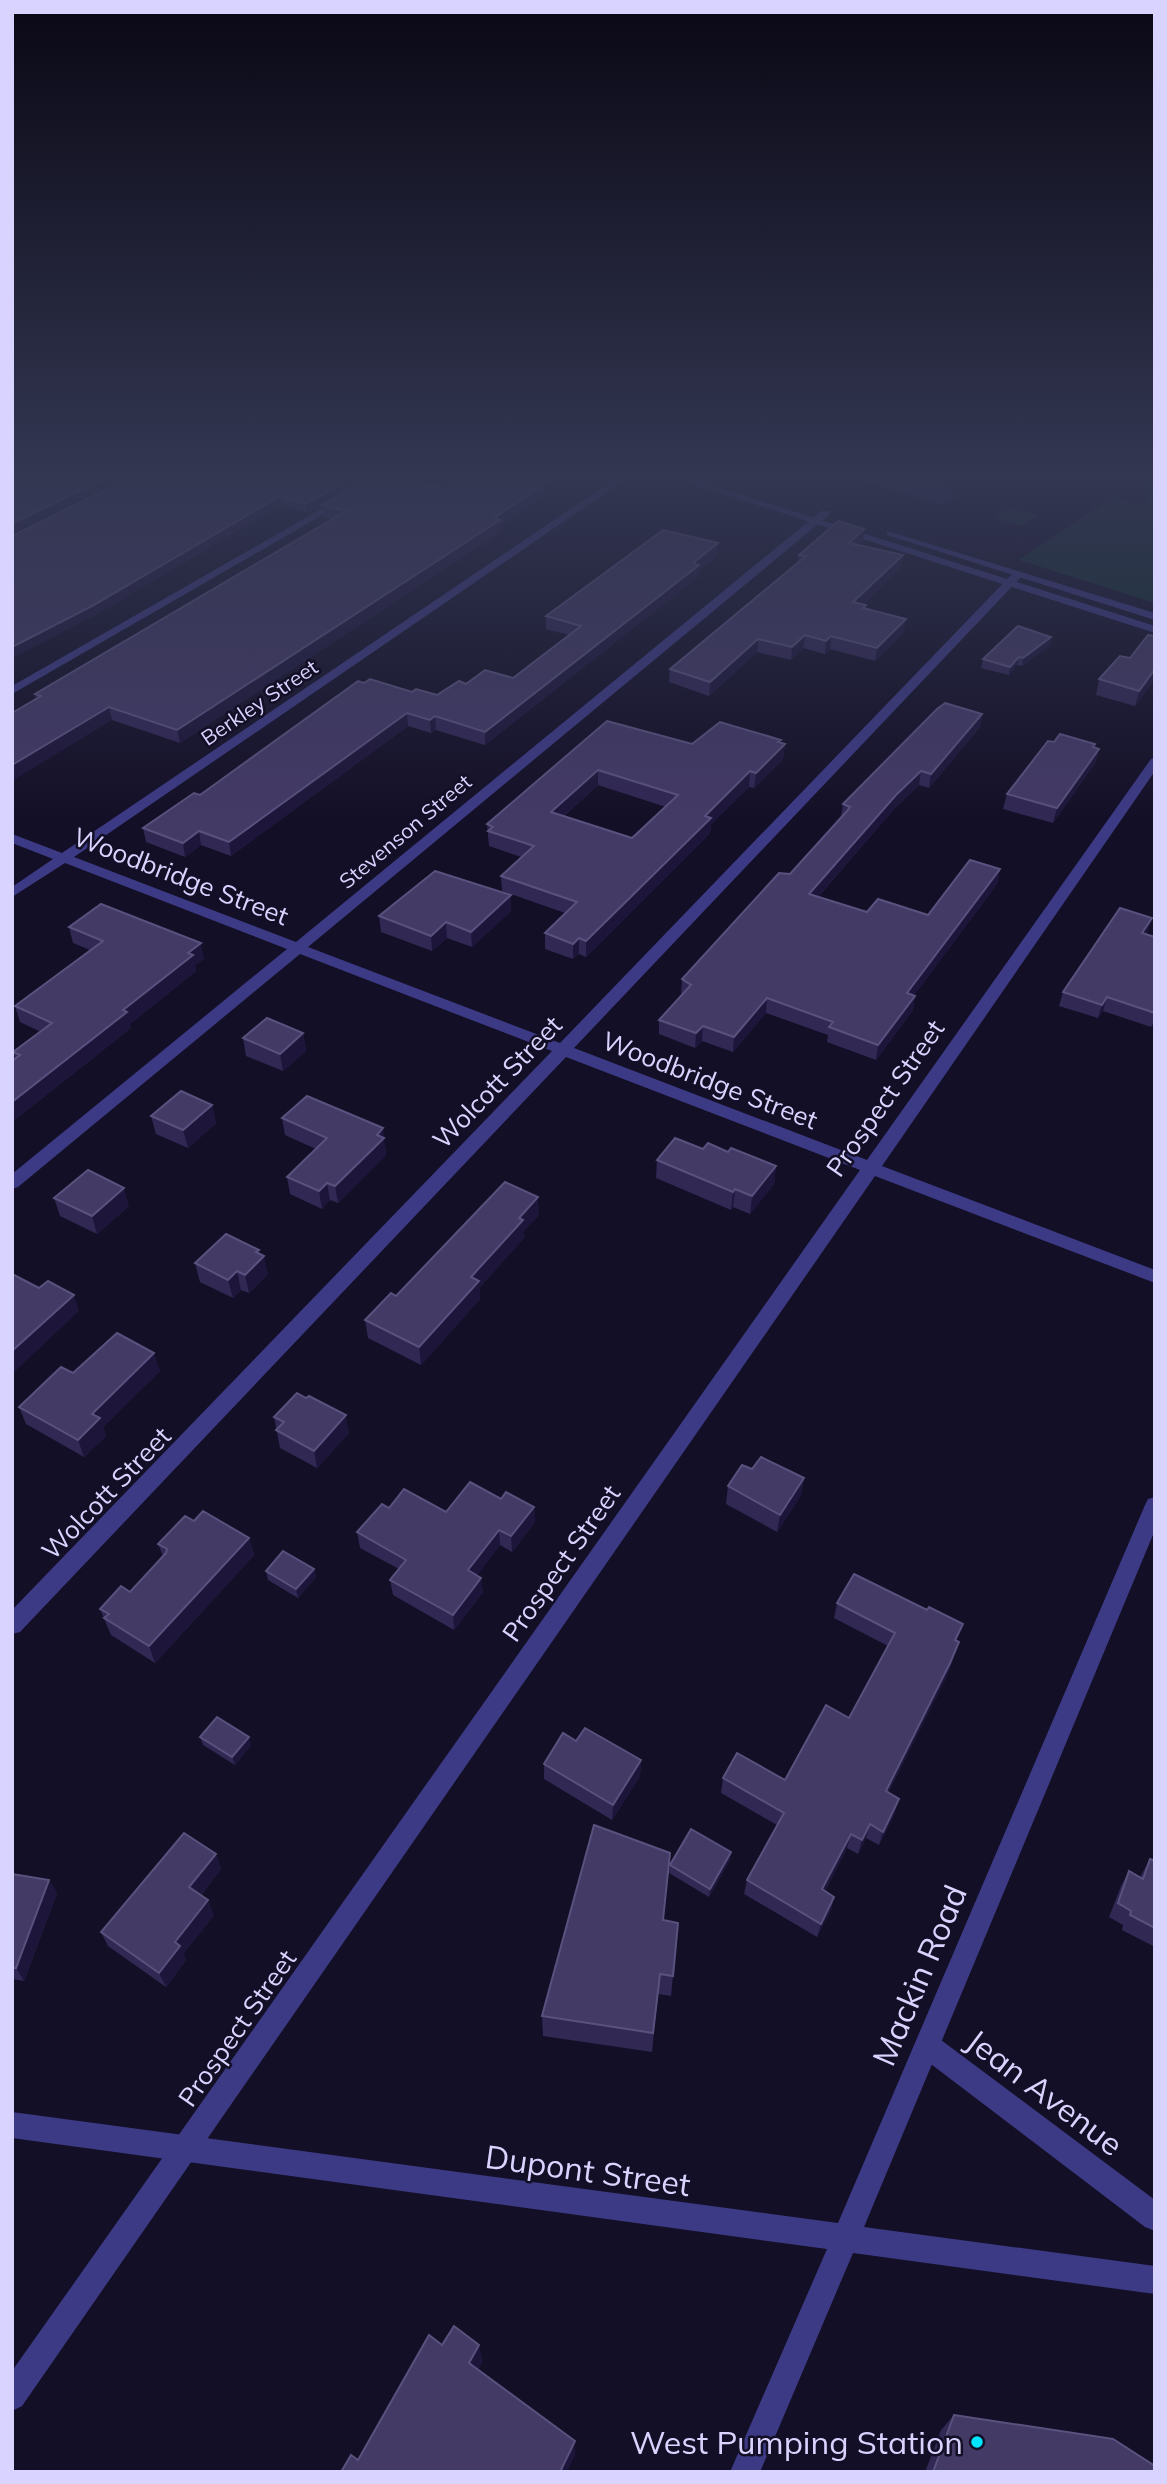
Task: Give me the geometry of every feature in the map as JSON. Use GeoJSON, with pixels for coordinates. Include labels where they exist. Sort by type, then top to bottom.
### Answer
{"type":"FeatureCollection","features":[{"type":"Feature","properties":{"kind":"street"},"geometry":{"type":"LineString","coordinates":[[12,691],[190,588]]}},
{"type":"Feature","properties":{"kind":"street","name":"Berkley Street"},"geometry":{"type":"LineString","coordinates":[[12,893],[461,588]]}},
{"type":"Feature","properties":{"kind":"street","name":"Stevenson Street"},"geometry":{"type":"LineString","coordinates":[[12,1183],[734,588]]}},
{"type":"Feature","properties":{"kind":"street","name":"Wolcott Street"},"geometry":{"type":"LineString","coordinates":[[12,1626],[1004,588]]}},
{"type":"Feature","properties":{"kind":"street"},"geometry":{"type":"LineString","coordinates":[[1037,588],[1155,631]]}},
{"type":"Feature","properties":{"kind":"street"},"geometry":{"type":"LineString","coordinates":[[1046,588],[1155,617]]}},
{"type":"Feature","properties":{"kind":"street","name":"Prospect Street"},"geometry":{"type":"LineString","coordinates":[[12,2396],[1155,762]]}},
{"type":"Feature","properties":{"kind":"street","name":"Woodbridge Street"},"geometry":{"type":"LineString","coordinates":[[12,838],[1155,1277]]}},
{"type":"Feature","properties":{"kind":"street","name":"Mackin Road"},"geometry":{"type":"LineString","coordinates":[[745,2472],[928,2046],[1155,1505]]}},
{"type":"Feature","properties":{"kind":"street","name":"Jean Avenue"},"geometry":{"type":"LineString","coordinates":[[928,2046],[1155,2217]]}},
{"type":"Feature","properties":{"kind":"street","name":"Dupont Street"},"geometry":{"type":"LineString","coordinates":[[12,2126],[1155,2280]]}},
{"type":"Feature","properties":{"kind":"green space"},"geometry":{"type":"Polygon","coordinates":[[[1107,588],[1155,588],[1155,603],[1107,588]]]}},
{"type":"Feature","properties":{"kind":"building"},"geometry":{"type":"Polygon","coordinates":[[[12,588],[123,588],[92,606],[12,647],[12,588]]]}},
{"type":"Feature","properties":{"kind":"building"},"geometry":{"type":"Polygon","coordinates":[[[215,588],[396,588],[177,730],[109,707],[12,765],[12,713],[41,696],[35,694],[215,588]]]}},
{"type":"Feature","properties":{"kind":"building"},"geometry":{"type":"Polygon","coordinates":[[[584,588],[670,588],[485,732],[435,716],[430,720],[407,713],[229,842],[199,831],[183,843],[143,828],[194,793],[200,795],[358,681],[364,683],[370,679],[412,692],[416,689],[437,695],[459,681],[466,684],[485,670],[513,678],[581,626],[546,616],[584,588]]]}},
{"type":"Feature","properties":{"kind":"building"},"geometry":{"type":"Polygon","coordinates":[[[768,588],[868,588],[853,602],[866,605],[863,608],[906,619],[877,648],[831,636],[826,641],[805,635],[792,647],[758,639],[710,682],[670,669],[768,588]]]}},
{"type":"Feature","properties":{"kind":"building"},"geometry":{"type":"Polygon","coordinates":[[[1018,626],[1051,637],[1023,658],[1019,657],[1010,667],[983,659],[1018,626]]]}},
{"type":"Feature","properties":{"kind":"building"},"geometry":{"type":"Polygon","coordinates":[[[1148,635],[1155,636],[1155,669],[1139,691],[1099,679],[1120,656],[1130,658],[1148,635]]]}},
{"type":"Feature","properties":{"kind":"building"},"geometry":{"type":"Polygon","coordinates":[[[945,703],[982,714],[931,774],[921,771],[896,795],[809,894],[867,912],[878,899],[928,915],[970,860],[1000,869],[907,993],[915,996],[878,1045],[829,1027],[833,1022],[767,998],[734,1037],[703,1026],[696,1033],[659,1020],[691,985],[682,979],[779,873],[790,874],[850,807],[843,804],[945,703]]]}},
{"type":"Feature","properties":{"kind":"building"},"geometry":{"type":"Polygon","coordinates":[[[607,721],[692,744],[720,722],[781,740],[778,742],[785,744],[756,773],[750,771],[705,816],[711,818],[586,941],[579,938],[573,944],[545,933],[577,902],[501,876],[534,846],[488,831],[493,827],[487,824],[607,721]],[[598,770],[551,812],[632,838],[678,795],[598,770]]]}},
{"type":"Feature","properties":{"kind":"building"},"geometry":{"type":"Polygon","coordinates":[[[1060,734],[1095,744],[1093,747],[1099,749],[1057,808],[1007,794],[1048,741],[1054,742],[1060,734]]]}},
{"type":"Feature","properties":{"kind":"building"},"geometry":{"type":"Polygon","coordinates":[[[435,871],[511,895],[471,932],[446,922],[431,936],[379,916],[435,871]]]}},
{"type":"Feature","properties":{"kind":"building"},"geometry":{"type":"Polygon","coordinates":[[[101,904],[201,943],[188,953],[193,955],[123,1010],[127,1012],[12,1102],[12,1061],[20,1055],[13,1052],[52,1023],[15,1006],[103,941],[69,927],[101,904]]]}},
{"type":"Feature","properties":{"kind":"building"},"geometry":{"type":"Polygon","coordinates":[[[1120,908],[1152,918],[1142,933],[1155,937],[1155,1013],[1107,997],[1102,1005],[1063,992],[1120,908]]]}},
{"type":"Feature","properties":{"kind":"building"},"geometry":{"type":"Polygon","coordinates":[[[267,1018],[303,1033],[280,1054],[243,1038],[267,1018]]]}},
{"type":"Feature","properties":{"kind":"building"},"geometry":{"type":"Polygon","coordinates":[[[181,1091],[212,1105],[183,1130],[151,1116],[181,1091]]]}},
{"type":"Feature","properties":{"kind":"building"},"geometry":{"type":"Polygon","coordinates":[[[307,1096],[383,1128],[377,1135],[384,1138],[335,1186],[327,1183],[319,1191],[287,1177],[327,1138],[282,1118],[307,1096]]]}},
{"type":"Feature","properties":{"kind":"building"},"geometry":{"type":"Polygon","coordinates":[[[675,1138],[703,1149],[708,1143],[728,1152],[731,1148],[776,1166],[752,1196],[735,1189],[733,1192],[657,1160],[675,1138]]]}},
{"type":"Feature","properties":{"kind":"building"},"geometry":{"type":"Polygon","coordinates":[[[88,1170],[124,1188],[92,1216],[54,1198],[88,1170]]]}},
{"type":"Feature","properties":{"kind":"building"},"geometry":{"type":"Polygon","coordinates":[[[505,1182],[538,1197],[519,1218],[523,1220],[471,1277],[479,1281],[419,1347],[365,1320],[391,1293],[396,1296],[505,1182]]]}},
{"type":"Feature","properties":{"kind":"building"},"geometry":{"type":"Polygon","coordinates":[[[226,1234],[259,1250],[256,1252],[264,1256],[245,1275],[237,1271],[228,1280],[195,1263],[226,1234]]]}},
{"type":"Feature","properties":{"kind":"building"},"geometry":{"type":"Polygon","coordinates":[[[12,1274],[39,1288],[48,1281],[74,1295],[12,1351],[12,1274]]]}},
{"type":"Feature","properties":{"kind":"building"},"geometry":{"type":"Polygon","coordinates":[[[117,1333],[154,1353],[92,1414],[100,1418],[78,1440],[19,1407],[61,1367],[73,1373],[117,1333]]]}},
{"type":"Feature","properties":{"kind":"building"},"geometry":{"type":"Polygon","coordinates":[[[297,1393],[306,1398],[309,1396],[346,1415],[314,1451],[276,1430],[284,1422],[274,1417],[297,1393]]]}},
{"type":"Feature","properties":{"kind":"building"},"geometry":{"type":"Polygon","coordinates":[[[761,1457],[804,1478],[780,1515],[728,1486],[742,1465],[752,1469],[761,1457]]]}},
{"type":"Feature","properties":{"kind":"building"},"geometry":{"type":"Polygon","coordinates":[[[470,1482],[501,1499],[506,1492],[534,1507],[511,1536],[499,1530],[468,1570],[481,1578],[453,1615],[390,1580],[406,1560],[357,1532],[382,1504],[389,1508],[404,1489],[446,1512],[470,1482]]]}},
{"type":"Feature","properties":{"kind":"building"},"geometry":{"type":"Polygon","coordinates":[[[203,1511],[249,1538],[149,1646],[104,1618],[109,1614],[100,1609],[121,1586],[130,1592],[166,1553],[167,1549],[158,1544],[185,1516],[194,1521],[203,1511]]]}},
{"type":"Feature","properties":{"kind":"building"},"geometry":{"type":"Polygon","coordinates":[[[283,1551],[314,1569],[296,1589],[266,1571],[283,1551]]]}},
{"type":"Feature","properties":{"kind":"building"},"geometry":{"type":"Polygon","coordinates":[[[854,1574],[927,1610],[929,1607],[963,1624],[955,1640],[959,1642],[950,1663],[886,1791],[899,1799],[883,1832],[870,1824],[862,1840],[851,1834],[822,1889],[834,1897],[821,1924],[747,1880],[784,1813],[723,1778],[737,1753],[785,1780],[826,1705],[849,1718],[895,1633],[837,1603],[854,1574]]]}},
{"type":"Feature","properties":{"kind":"building"},"geometry":{"type":"Polygon","coordinates":[[[217,1717],[249,1737],[232,1757],[200,1737],[217,1717]]]}},
{"type":"Feature","properties":{"kind":"building"},"geometry":{"type":"Polygon","coordinates":[[[585,1728],[641,1760],[613,1805],[544,1764],[563,1733],[576,1741],[585,1728]]]}},
{"type":"Feature","properties":{"kind":"building"},"geometry":{"type":"Polygon","coordinates":[[[594,1825],[670,1853],[663,1920],[678,1923],[673,1976],[660,1974],[653,2033],[542,2016],[594,1825]]]}},
{"type":"Feature","properties":{"kind":"building"},"geometry":{"type":"Polygon","coordinates":[[[691,1829],[731,1852],[710,1889],[670,1865],[691,1829]]]}},
{"type":"Feature","properties":{"kind":"building"},"geometry":{"type":"Polygon","coordinates":[[[184,1833],[216,1854],[189,1887],[208,1900],[175,1942],[180,1946],[159,1973],[101,1932],[184,1833]]]}},
{"type":"Feature","properties":{"kind":"building"},"geometry":{"type":"Polygon","coordinates":[[[1150,1859],[1155,1861],[1155,1928],[1130,1915],[1131,1911],[1118,1903],[1129,1871],[1143,1879],[1150,1859]]]}},
{"type":"Feature","properties":{"kind":"building"},"geometry":{"type":"Polygon","coordinates":[[[12,1874],[49,1880],[16,1968],[12,1968],[12,1874]]]}},
{"type":"Feature","properties":{"kind":"building"},"geometry":{"type":"Polygon","coordinates":[[[454,2326],[479,2345],[469,2363],[575,2441],[560,2472],[341,2472],[351,2455],[358,2460],[429,2335],[442,2345],[454,2326]]]}},
{"type":"Feature","properties":{"kind":"building"},"geometry":{"type":"Polygon","coordinates":[[[954,2415],[1113,2439],[1155,2466],[1155,2472],[933,2472],[954,2415]]]}},
{"type":"Feature","properties":{"kind":"place","name":"West Pumping Station"},"geometry":{"type":"Point","coordinates":[977,2442]}}]}
